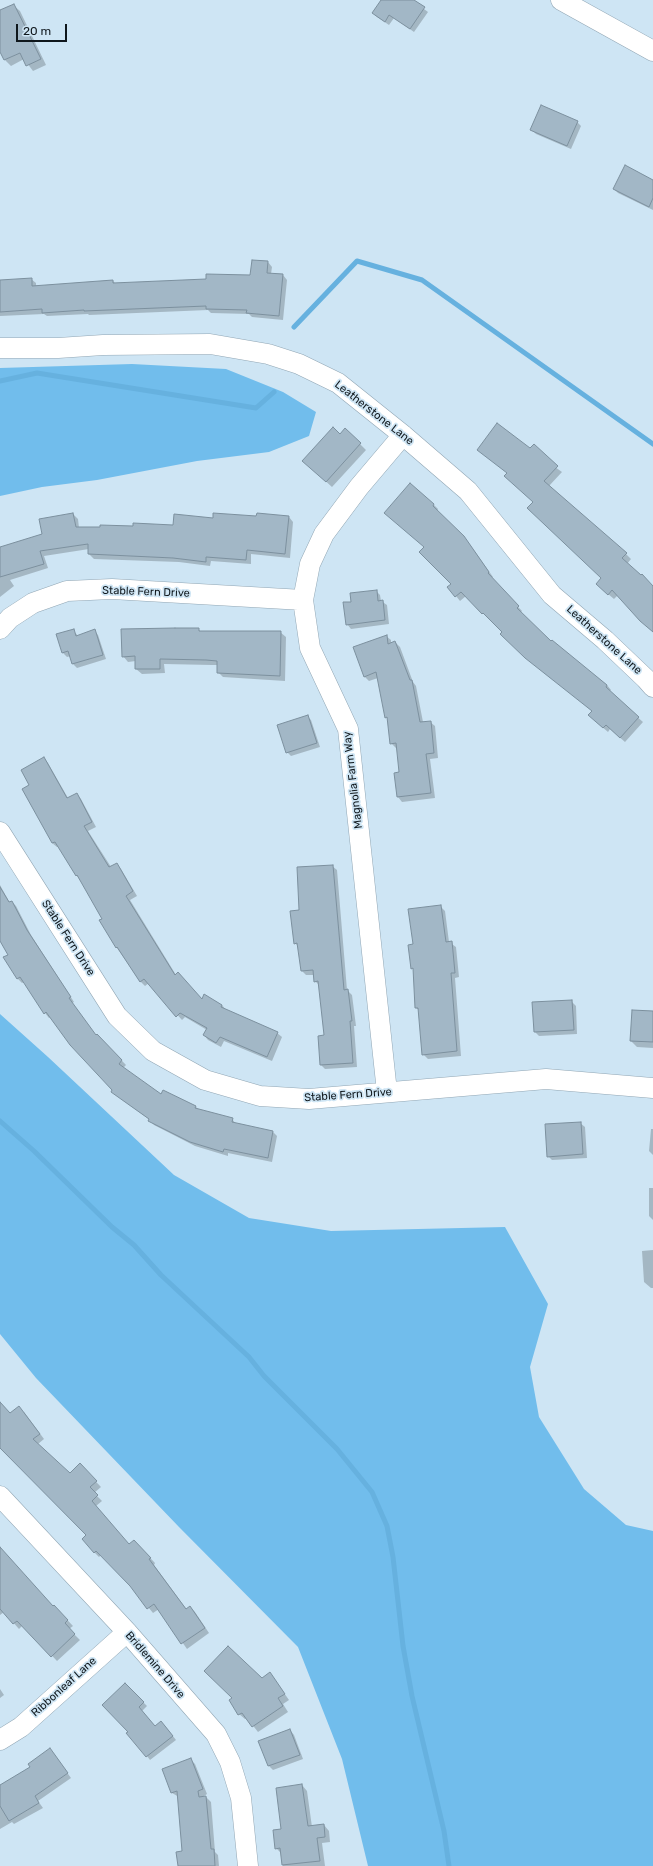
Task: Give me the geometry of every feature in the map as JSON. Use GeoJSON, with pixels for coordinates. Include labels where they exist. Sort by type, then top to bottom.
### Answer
{"type":"FeatureCollection","features":[{"type":"Feature","properties":{"kind":"street"},"geometry":{"type":"LineString","coordinates":[[561,0],[653,51]]}},
{"type":"Feature","properties":{"kind":"street","name":"Leatherstone Lane"},"geometry":{"type":"LineString","coordinates":[[0,348],[210,344],[268,354],[299,364],[338,383],[403,435],[468,491],[552,595],[605,640],[653,687]]}},
{"type":"Feature","properties":{"kind":"street","name":"Magnolia Farm Way"},"geometry":{"type":"LineString","coordinates":[[387,1092],[348,729],[310,648],[303,600],[310,564],[324,534],[358,487],[403,435]]}},
{"type":"Feature","properties":{"kind":"street","name":"Stable Fern Drive"},"geometry":{"type":"LineString","coordinates":[[0,629],[10,618],[33,603],[67,591],[112,589],[303,600]]}},
{"type":"Feature","properties":{"kind":"street","name":"Stable Fern Drive"},"geometry":{"type":"LineString","coordinates":[[0,832],[117,1016],[153,1051],[205,1080],[260,1096],[310,1099],[546,1079],[653,1088]]}},
{"type":"Feature","properties":{"kind":"street","name":"Bridlemine Drive"},"geometry":{"type":"LineString","coordinates":[[0,1496],[127,1632],[216,1734],[230,1762],[241,1798],[248,1866]]}},
{"type":"Feature","properties":{"kind":"street","name":"Ribbonleaf Lane"},"geometry":{"type":"LineString","coordinates":[[0,1740],[21,1727],[127,1632]]}},
{"type":"Feature","properties":{"kind":"shaded area"},"geometry":{"type":"Polygon","coordinates":[[[132,364],[226,369],[283,392],[316,412],[309,436],[269,452],[197,461],[97,480],[42,487],[0,496],[0,368],[132,364]]]}},
{"type":"Feature","properties":{"kind":"shaded area"},"geometry":{"type":"Polygon","coordinates":[[[0,1014],[174,1175],[249,1218],[331,1231],[505,1227],[548,1304],[530,1367],[539,1417],[584,1489],[626,1525],[653,1531],[653,1866],[368,1866],[342,1759],[298,1647],[179,1527],[36,1378],[0,1334],[0,1014]]]}},
{"type":"Feature","properties":{"kind":"building"},"geometry":{"type":"Polygon","coordinates":[[[381,0],[414,0],[425,7],[410,29],[389,15],[385,22],[372,13],[381,0]]]}},
{"type":"Feature","properties":{"kind":"building"},"geometry":{"type":"Polygon","coordinates":[[[14,4],[41,59],[26,66],[20,53],[4,60],[0,52],[0,10],[14,4]]]}},
{"type":"Feature","properties":{"kind":"building"},"geometry":{"type":"Polygon","coordinates":[[[541,105],[578,121],[567,146],[530,130],[541,105]]]}},
{"type":"Feature","properties":{"kind":"building"},"geometry":{"type":"Polygon","coordinates":[[[625,165],[653,180],[653,198],[649,207],[613,189],[625,165]]]}},
{"type":"Feature","properties":{"kind":"building"},"geometry":{"type":"Polygon","coordinates":[[[252,260],[268,261],[267,273],[283,274],[279,316],[246,313],[247,310],[206,309],[206,306],[84,310],[42,313],[42,309],[0,312],[0,280],[32,278],[32,286],[113,280],[113,283],[206,279],[206,274],[250,275],[252,260]]]}},
{"type":"Feature","properties":{"kind":"building"},"geometry":{"type":"Polygon","coordinates":[[[497,423],[530,448],[534,444],[558,466],[544,481],[627,553],[622,558],[641,575],[642,574],[653,586],[653,632],[640,621],[612,590],[608,595],[596,584],[601,578],[527,508],[533,502],[504,476],[507,473],[477,450],[497,423]]]}},
{"type":"Feature","properties":{"kind":"building"},"geometry":{"type":"Polygon","coordinates":[[[333,427],[340,434],[345,428],[361,443],[326,482],[302,461],[333,427]]]}},
{"type":"Feature","properties":{"kind":"building"},"geometry":{"type":"Polygon","coordinates":[[[410,483],[434,504],[433,506],[464,536],[489,572],[488,573],[519,606],[517,608],[551,641],[552,640],[607,685],[606,687],[639,717],[620,738],[606,725],[603,728],[588,715],[592,711],[525,658],[500,634],[502,632],[461,592],[455,597],[447,587],[451,584],[419,552],[424,547],[384,513],[410,483]]]}},
{"type":"Feature","properties":{"kind":"building"},"geometry":{"type":"Polygon","coordinates":[[[73,513],[76,527],[100,527],[100,525],[133,526],[133,523],[173,525],[174,514],[213,518],[213,513],[256,516],[257,513],[289,516],[285,554],[247,550],[246,560],[206,557],[206,562],[173,558],[88,554],[88,544],[40,551],[44,564],[0,577],[0,547],[42,534],[39,519],[73,513]]]}},
{"type":"Feature","properties":{"kind":"building"},"geometry":{"type":"Polygon","coordinates":[[[377,590],[378,601],[383,600],[385,620],[346,625],[343,602],[351,602],[350,593],[377,590]]]}},
{"type":"Feature","properties":{"kind":"building"},"geometry":{"type":"Polygon","coordinates":[[[199,628],[199,631],[281,631],[280,676],[217,673],[217,661],[206,660],[160,659],[160,669],[135,669],[135,656],[122,657],[121,629],[199,628]]]}},
{"type":"Feature","properties":{"kind":"building"},"geometry":{"type":"Polygon","coordinates":[[[74,629],[76,636],[95,629],[103,655],[72,664],[68,651],[62,653],[56,634],[74,629]]]}},
{"type":"Feature","properties":{"kind":"building"},"geometry":{"type":"Polygon","coordinates":[[[387,635],[388,644],[395,641],[410,680],[412,680],[420,722],[431,721],[434,753],[426,754],[431,793],[397,797],[394,773],[399,772],[396,743],[390,744],[387,717],[385,718],[376,672],[364,677],[353,647],[387,635]]]}},
{"type":"Feature","properties":{"kind":"building"},"geometry":{"type":"Polygon","coordinates":[[[308,715],[317,743],[286,753],[277,725],[308,715]]]}},
{"type":"Feature","properties":{"kind":"building"},"geometry":{"type":"Polygon","coordinates":[[[44,757],[67,798],[77,793],[92,822],[84,826],[109,867],[117,863],[133,891],[126,896],[175,975],[178,972],[202,999],[204,994],[222,1005],[221,1007],[278,1032],[267,1057],[220,1037],[216,1043],[203,1035],[207,1028],[180,1013],[176,1017],[144,979],[140,982],[117,947],[116,948],[99,920],[102,919],[77,875],[76,876],[55,842],[52,843],[22,789],[29,785],[21,770],[44,757]]]}},
{"type":"Feature","properties":{"kind":"building"},"geometry":{"type":"Polygon","coordinates":[[[333,865],[344,990],[348,989],[352,1021],[350,1021],[353,1063],[320,1065],[318,1036],[324,1035],[318,981],[314,982],[313,970],[301,971],[297,943],[294,944],[290,911],[299,910],[297,867],[333,865]]]}},
{"type":"Feature","properties":{"kind":"building"},"geometry":{"type":"Polygon","coordinates":[[[0,887],[9,902],[12,901],[27,930],[71,997],[69,998],[96,1035],[97,1034],[122,1060],[119,1064],[161,1094],[163,1090],[196,1106],[195,1108],[233,1118],[232,1122],[273,1131],[268,1158],[224,1149],[223,1152],[190,1142],[148,1121],[149,1119],[111,1092],[112,1090],[70,1045],[46,1012],[44,1014],[20,977],[17,979],[3,957],[8,955],[0,941],[0,887]]]}},
{"type":"Feature","properties":{"kind":"building"},"geometry":{"type":"Polygon","coordinates":[[[441,905],[446,942],[452,941],[455,973],[451,973],[457,1051],[422,1055],[418,1008],[415,1008],[413,968],[411,969],[408,945],[413,944],[408,909],[441,905]]]}},
{"type":"Feature","properties":{"kind":"building"},"geometry":{"type":"Polygon","coordinates":[[[572,1000],[574,1030],[534,1032],[532,1002],[572,1000]]]}},
{"type":"Feature","properties":{"kind":"building"},"geometry":{"type":"Polygon","coordinates":[[[632,1010],[653,1011],[653,1042],[630,1041],[632,1010]]]}},
{"type":"Feature","properties":{"kind":"building"},"geometry":{"type":"Polygon","coordinates":[[[581,1122],[583,1154],[547,1157],[545,1124],[581,1122]]]}},
{"type":"Feature","properties":{"kind":"building"},"geometry":{"type":"Polygon","coordinates":[[[0,1402],[10,1413],[19,1406],[40,1434],[33,1439],[70,1473],[80,1463],[97,1481],[90,1487],[98,1495],[92,1501],[129,1544],[134,1540],[151,1558],[149,1559],[186,1609],[190,1606],[205,1628],[181,1644],[154,1604],[147,1609],[130,1586],[96,1551],[94,1553],[82,1539],[86,1535],[0,1448],[0,1402]]]}},
{"type":"Feature","properties":{"kind":"building"},"geometry":{"type":"Polygon","coordinates":[[[0,1547],[53,1606],[54,1605],[68,1620],[65,1623],[75,1634],[51,1657],[17,1621],[13,1624],[0,1609],[0,1547]]]}},
{"type":"Feature","properties":{"kind":"building"},"geometry":{"type":"Polygon","coordinates":[[[228,1646],[262,1678],[270,1672],[285,1694],[278,1698],[283,1706],[252,1727],[242,1713],[238,1715],[229,1700],[232,1698],[204,1671],[228,1646]]]}},
{"type":"Feature","properties":{"kind":"building"},"geometry":{"type":"Polygon","coordinates":[[[125,1683],[144,1702],[139,1707],[155,1726],[161,1721],[173,1736],[146,1757],[126,1733],[128,1732],[102,1705],[125,1683]]]}},
{"type":"Feature","properties":{"kind":"building"},"geometry":{"type":"Polygon","coordinates":[[[290,1729],[300,1755],[268,1766],[258,1741],[290,1729]]]}},
{"type":"Feature","properties":{"kind":"building"},"geometry":{"type":"Polygon","coordinates":[[[50,1748],[68,1773],[35,1796],[39,1803],[9,1821],[0,1806],[0,1785],[30,1767],[28,1764],[50,1748]]]}},
{"type":"Feature","properties":{"kind":"building"},"geometry":{"type":"Polygon","coordinates":[[[191,1758],[203,1789],[198,1791],[199,1797],[206,1796],[211,1849],[214,1849],[215,1866],[178,1866],[176,1852],[182,1851],[177,1791],[171,1793],[162,1769],[191,1758]]]}},
{"type":"Feature","properties":{"kind":"building"},"geometry":{"type":"Polygon","coordinates":[[[302,1784],[308,1826],[324,1824],[325,1837],[317,1838],[320,1861],[282,1865],[280,1848],[275,1849],[273,1830],[281,1829],[276,1788],[302,1784]]]}},
{"type":"Feature","properties":{"kind":"waterway"},"geometry":{"type":"LineString","coordinates":[[294,327],[357,261],[422,280],[653,444]]}},
{"type":"Feature","properties":{"kind":"waterway"},"geometry":{"type":"LineString","coordinates":[[0,381],[37,373],[256,408],[274,392]]}},
{"type":"Feature","properties":{"kind":"waterway"},"geometry":{"type":"LineString","coordinates":[[0,1121],[34,1151],[112,1227],[134,1245],[161,1275],[249,1357],[264,1376],[337,1449],[372,1492],[387,1526],[393,1557],[403,1646],[412,1696],[444,1831],[449,1866]]}}]}
